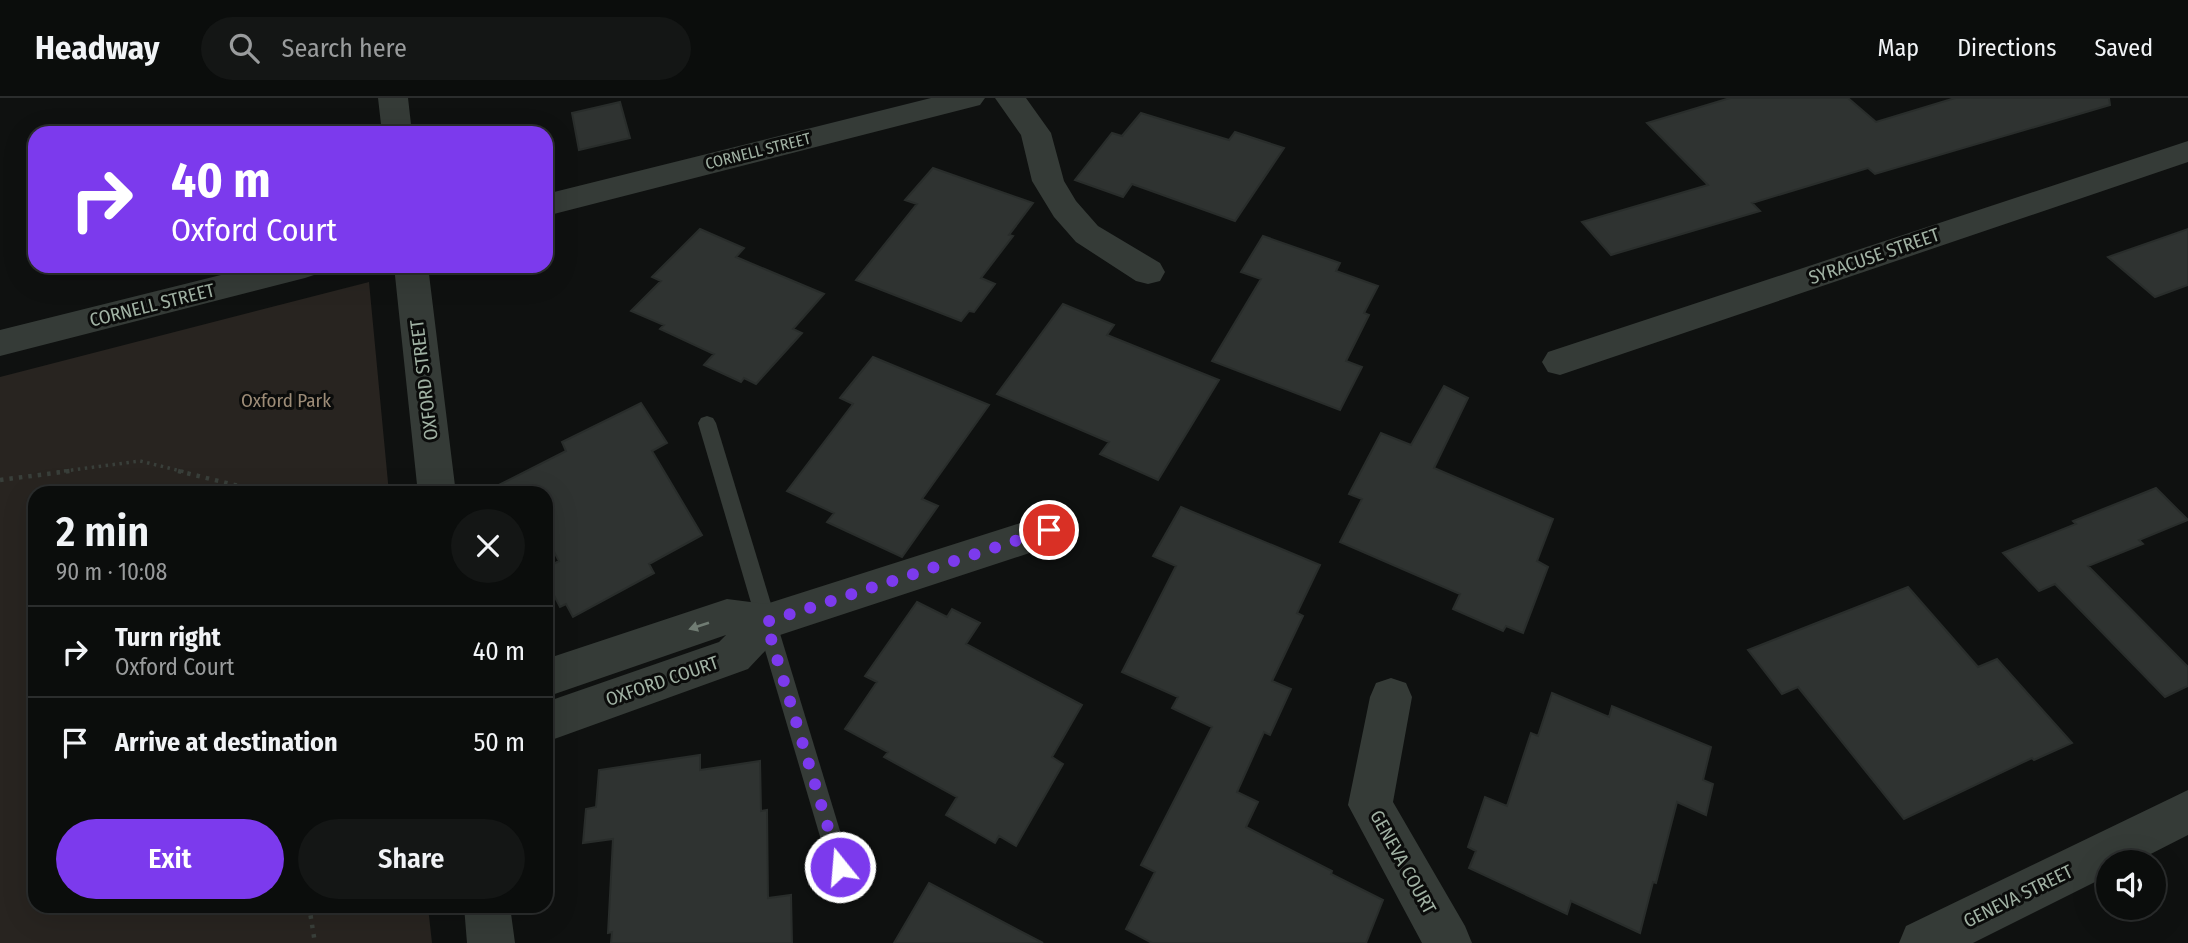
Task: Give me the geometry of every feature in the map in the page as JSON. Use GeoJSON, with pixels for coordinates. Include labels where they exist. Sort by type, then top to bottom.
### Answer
{"type":"FeatureCollection","features":[{"type":"Feature","properties":{"kind":"street"},"geometry":{"type":"LineString","coordinates":[[393,98],[396,126]]}},
{"type":"Feature","properties":{"kind":"street","name":"CORNELL STREET"},"geometry":{"type":"LineString","coordinates":[[553,203],[970,98]]}},
{"type":"Feature","properties":{"kind":"street"},"geometry":{"type":"LineString","coordinates":[[1010,98],[1036,133],[1048,181],[1065,209],[1087,234],[1148,272]]}},
{"type":"Feature","properties":{"kind":"street","name":"SYRACUSE STREET"},"geometry":{"type":"LineString","coordinates":[[1560,362],[2188,151]]}},
{"type":"Feature","properties":{"kind":"street","name":"CORNELL STREET"},"geometry":{"type":"LineString","coordinates":[[0,343],[276,273]]}},
{"type":"Feature","properties":{"kind":"street","name":"OXFORD STREET"},"geometry":{"type":"LineString","coordinates":[[412,273],[436,486]]}},
{"type":"Feature","properties":{"kind":"street","name":"OXFORD COURT"},"geometry":{"type":"LineString","coordinates":[[553,676],[727,617],[766,622],[1049,530]]}},
{"type":"Feature","properties":{"kind":"street","name":"OXFORD COURT"},"geometry":{"type":"LineString","coordinates":[[553,720],[733,656],[766,622]]}},
{"type":"Feature","properties":{"kind":"street","name":"GENEVA COURT"},"geometry":{"type":"LineString","coordinates":[[1391,696],[1370,805],[1448,943]]}},
{"type":"Feature","properties":{"kind":"street","name":"GENEVA STREET"},"geometry":{"type":"LineString","coordinates":[[1923,943],[2188,812]]}},
{"type":"Feature","properties":{"kind":"street"},"geometry":{"type":"LineString","coordinates":[[488,913],[491,943]]}},
{"type":"Feature","properties":{"kind":"lane"},"geometry":{"type":"LineString","coordinates":[[707,423],[840,867]]}},
{"type":"Feature","properties":{"kind":"path"},"geometry":{"type":"LineString","coordinates":[[0,480],[140,461],[235,486]]}},
{"type":"Feature","properties":{"kind":"path"},"geometry":{"type":"LineString","coordinates":[[310,913],[315,943]]}},
{"type":"Feature","properties":{"kind":"green space","name":"Oxford Park"},"geometry":{"type":"Polygon","coordinates":[[[369,282],[388,486],[28,486],[28,913],[429,913],[432,943],[0,943],[0,377],[369,282]]]}},
{"type":"Feature","properties":{"kind":"building"},"geometry":{"type":"Polygon","coordinates":[[[1730,98],[1848,98],[1876,122],[1955,98],[2109,98],[2110,105],[1875,174],[1868,168],[1752,203],[1760,211],[1611,255],[1582,222],[1708,185],[1647,123],[1730,98]]]}},
{"type":"Feature","properties":{"kind":"building"},"geometry":{"type":"Polygon","coordinates":[[[620,102],[630,138],[579,150],[572,113],[620,102]]]}},
{"type":"Feature","properties":{"kind":"building"},"geometry":{"type":"Polygon","coordinates":[[[1141,113],[1229,140],[1235,132],[1284,148],[1235,221],[1132,184],[1123,197],[1075,180],[1112,133],[1122,136],[1141,113]]]}},
{"type":"Feature","properties":{"kind":"building"},"geometry":{"type":"Polygon","coordinates":[[[933,168],[1033,203],[1009,235],[1013,236],[981,278],[995,284],[974,312],[969,311],[961,321],[856,280],[917,204],[905,200],[933,168]]]}},
{"type":"Feature","properties":{"kind":"building"},"geometry":{"type":"Polygon","coordinates":[[[700,229],[744,248],[736,257],[824,294],[793,329],[802,333],[756,384],[744,378],[741,382],[704,365],[714,354],[660,329],[664,325],[631,311],[661,281],[652,277],[700,229]]]}},
{"type":"Feature","properties":{"kind":"building"},"geometry":{"type":"Polygon","coordinates":[[[2188,229],[2188,285],[2155,297],[2108,257],[2188,229]]]}},
{"type":"Feature","properties":{"kind":"building"},"geometry":{"type":"Polygon","coordinates":[[[1263,236],[1340,263],[1336,271],[1378,286],[1364,313],[1369,315],[1346,361],[1362,367],[1340,410],[1212,361],[1261,279],[1241,272],[1263,236]]]}},
{"type":"Feature","properties":{"kind":"building"},"geometry":{"type":"Polygon","coordinates":[[[1063,304],[1114,325],[1107,335],[1219,380],[1158,480],[1100,454],[1109,442],[997,394],[1063,304]]]}},
{"type":"Feature","properties":{"kind":"building"},"geometry":{"type":"Polygon","coordinates":[[[873,357],[989,405],[922,499],[938,506],[902,557],[827,522],[834,513],[787,491],[853,404],[840,398],[873,357]]]}},
{"type":"Feature","properties":{"kind":"building"},"geometry":{"type":"Polygon","coordinates":[[[1444,386],[1468,398],[1434,468],[1553,519],[1537,561],[1548,567],[1523,633],[1506,626],[1503,631],[1453,609],[1460,594],[1340,542],[1362,499],[1349,494],[1381,433],[1411,445],[1444,386]]]}},
{"type":"Feature","properties":{"kind":"building"},"geometry":{"type":"Polygon","coordinates":[[[641,403],[667,443],[652,451],[702,535],[649,564],[654,573],[573,617],[566,604],[560,607],[553,594],[553,564],[559,561],[553,550],[553,486],[497,486],[566,451],[562,442],[641,403]]]}},
{"type":"Feature","properties":{"kind":"building"},"geometry":{"type":"Polygon","coordinates":[[[2156,488],[2188,520],[2139,540],[2143,544],[2088,566],[2188,667],[2188,686],[2165,697],[2055,584],[2039,591],[2003,553],[2156,488]]]}},
{"type":"Feature","properties":{"kind":"building"},"geometry":{"type":"Polygon","coordinates":[[[1181,507],[1320,565],[1297,613],[1303,616],[1272,681],[1291,689],[1270,735],[1264,732],[1237,792],[1258,802],[1246,827],[1383,900],[1366,943],[1152,943],[1126,929],[1155,872],[1141,865],[1212,727],[1172,708],[1178,697],[1122,672],[1176,566],[1153,556],[1181,507]]]}},
{"type":"Feature","properties":{"kind":"building"},"geometry":{"type":"Polygon","coordinates":[[[1908,587],[1978,667],[1997,659],[2072,743],[2034,760],[2032,758],[1904,819],[1798,687],[1782,694],[1748,650],[1908,587]]]}},
{"type":"Feature","properties":{"kind":"building"},"geometry":{"type":"Polygon","coordinates":[[[917,602],[947,617],[952,609],[980,623],[966,644],[1082,705],[1052,757],[1063,764],[1016,846],[999,836],[995,843],[946,815],[957,797],[884,757],[888,752],[845,729],[877,682],[865,676],[917,602]]]}},
{"type":"Feature","properties":{"kind":"building"},"geometry":{"type":"Polygon","coordinates":[[[1552,693],[1609,717],[1612,706],[1711,747],[1703,780],[1713,784],[1706,815],[1677,802],[1640,933],[1571,901],[1567,914],[1469,868],[1476,851],[1468,847],[1485,797],[1507,806],[1531,733],[1538,736],[1552,693]]]}},
{"type":"Feature","properties":{"kind":"building"},"geometry":{"type":"Polygon","coordinates":[[[700,755],[700,770],[760,761],[761,811],[767,810],[768,898],[791,895],[792,943],[611,943],[612,932],[608,933],[613,839],[583,843],[586,809],[596,807],[599,770],[700,755]]]}},
{"type":"Feature","properties":{"kind":"building"},"geometry":{"type":"Polygon","coordinates":[[[929,883],[1043,943],[894,943],[929,883]]]}},
{"type":"Feature","properties":{"kind":"route"},"geometry":{"type":"LineString","coordinates":[[840,867],[766,622],[1049,530]]}}]}
